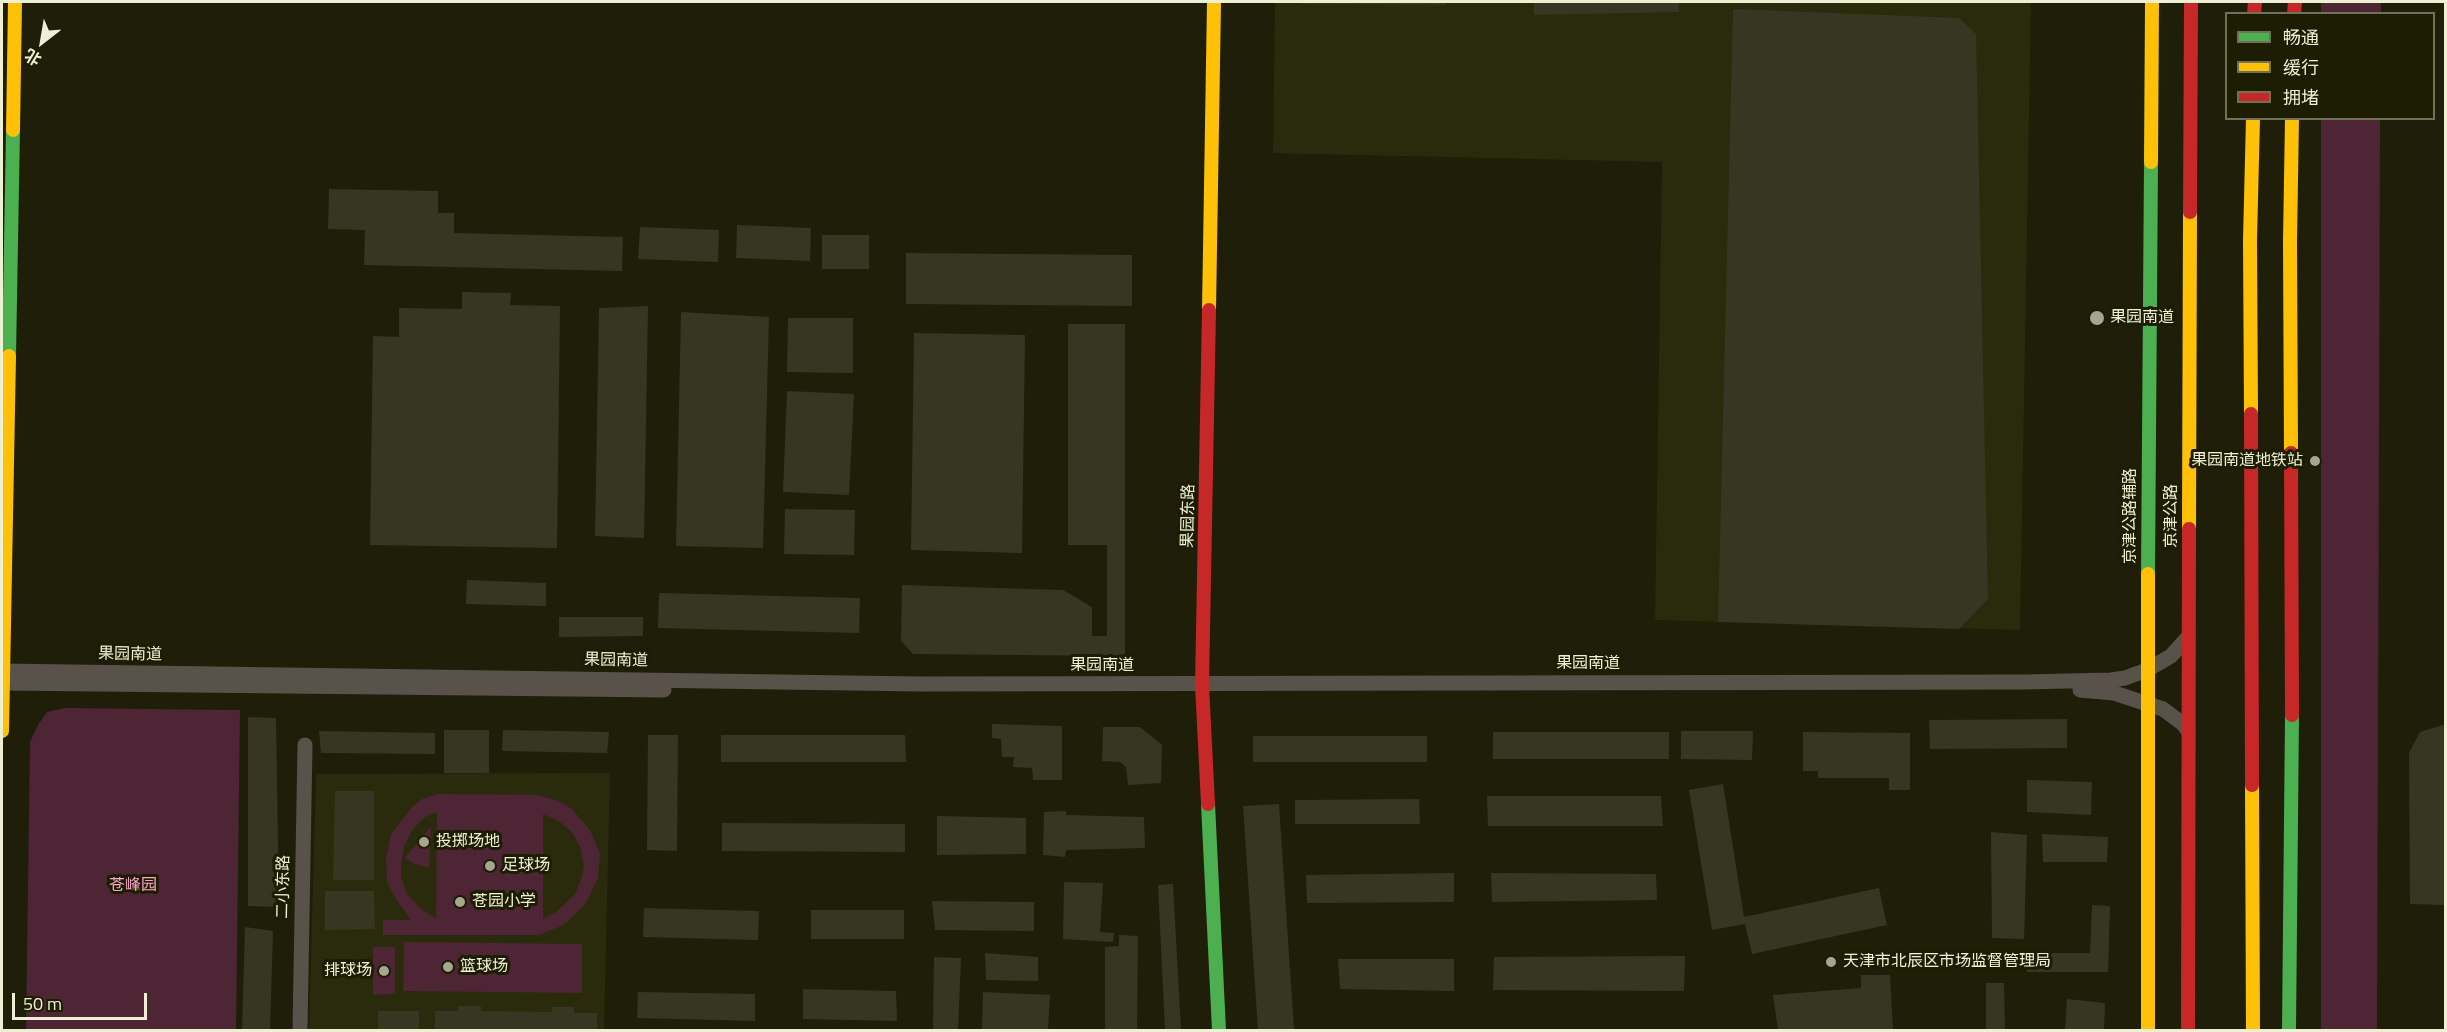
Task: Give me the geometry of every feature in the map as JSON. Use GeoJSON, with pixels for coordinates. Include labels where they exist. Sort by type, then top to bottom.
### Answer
{"type":"FeatureCollection","features":[{"type":"Feature","properties":{"kind":"main road"},"geometry":{"type":"LineString","coordinates":[[2,731],[15,2]]}},
{"type":"Feature","properties":{"kind":"main road","name":"果园东路"},"geometry":{"type":"LineString","coordinates":[[1214,2],[1208,688],[1219,1030]]}},
{"type":"Feature","properties":{"kind":"main road","name":"果园东路"},"geometry":{"type":"LineString","coordinates":[[1224,2],[1208,688],[1230,1030]]}},
{"type":"Feature","properties":{"kind":"main road","name":"京津公路辅路"},"geometry":{"type":"LineString","coordinates":[[2148,1030],[2147,670],[2152,2]]}},
{"type":"Feature","properties":{"kind":"main road","name":"京津公路"},"geometry":{"type":"LineString","coordinates":[[2188,1030],[2187,731],[2191,2]]}},
{"type":"Feature","properties":{"kind":"main road"},"geometry":{"type":"LineString","coordinates":[[2253,120],[2250,264],[2253,1030]]}},
{"type":"Feature","properties":{"kind":"main road"},"geometry":{"type":"LineString","coordinates":[[2289,1030],[2293,668],[2290,241],[2292,120]]}},
{"type":"Feature","properties":{"kind":"street","name":"果园南道"},"geometry":{"type":"LineString","coordinates":[[1208,688],[2111,680],[2125,678],[2147,670],[2171,656],[2188,637]]}},
{"type":"Feature","properties":{"kind":"street","name":"果园南道"},"geometry":{"type":"LineString","coordinates":[[2,677],[1208,688],[2091,690],[2114,693],[2147,703],[2169,713],[2187,731]]}},
{"type":"Feature","properties":{"kind":"street","name":"二小东路"},"geometry":{"type":"LineString","coordinates":[[300,1030],[305,745]]}},
{"type":"Feature","properties":{"kind":"shaded area"},"geometry":{"type":"Polygon","coordinates":[[[1275,2],[2031,2],[2020,630],[1655,620],[1662,162],[1273,153],[1275,2]]]}},
{"type":"Feature","properties":{"kind":"shaded area","name":"苍园小学"},"geometry":{"type":"Polygon","coordinates":[[[610,773],[604,1030],[309,1030],[316,774],[610,773]]]}},
{"type":"Feature","properties":{"kind":"green space"},"geometry":{"type":"Polygon","coordinates":[[[2321,2],[2381,2],[2381,12],[2321,12],[2321,2]]]}},
{"type":"Feature","properties":{"kind":"green space"},"geometry":{"type":"Polygon","coordinates":[[[2321,120],[2380,120],[2377,1030],[2321,1030],[2321,120]]]}},
{"type":"Feature","properties":{"kind":"green space","name":"苍峰园"},"geometry":{"type":"Polygon","coordinates":[[[65,708],[240,710],[236,1030],[26,1030],[30,742],[47,712],[65,708]]]}},
{"type":"Feature","properties":{"kind":"green space"},"geometry":{"type":"Polygon","coordinates":[[[438,794],[537,795],[559,801],[572,809],[590,830],[600,854],[598,878],[586,903],[564,925],[539,935],[383,935],[383,920],[411,920],[387,882],[386,858],[391,834],[413,806],[422,799],[438,794]],[[437,813],[425,817],[412,830],[404,846],[401,877],[407,894],[422,910],[436,918],[437,813]],[[543,814],[543,919],[556,912],[575,894],[584,865],[580,847],[572,832],[559,821],[543,814]]]}},
{"type":"Feature","properties":{"kind":"green space","name":"投掷场地"},"geometry":{"type":"Polygon","coordinates":[[[431,826],[429,868],[405,858],[431,826]]]}},
{"type":"Feature","properties":{"kind":"green space"},"geometry":{"type":"Polygon","coordinates":[[[404,942],[582,944],[582,993],[403,991],[404,942]]]}},
{"type":"Feature","properties":{"kind":"green space","name":"排球场"},"geometry":{"type":"Polygon","coordinates":[[[373,947],[395,947],[395,994],[373,995],[373,947]]]}},
{"type":"Feature","properties":{"kind":"building"},"geometry":{"type":"Polygon","coordinates":[[[1302,2],[1446,2],[1446,5],[1302,4],[1302,2]]]}},
{"type":"Feature","properties":{"kind":"building"},"geometry":{"type":"Polygon","coordinates":[[[1534,2],[1679,2],[1679,12],[1534,15],[1534,2]]]}},
{"type":"Feature","properties":{"kind":"building"},"geometry":{"type":"Polygon","coordinates":[[[1733,9],[1959,18],[1976,34],[1988,599],[1959,629],[1718,622],[1733,9]]]}},
{"type":"Feature","properties":{"kind":"building"},"geometry":{"type":"Polygon","coordinates":[[[329,189],[438,191],[438,213],[454,213],[454,233],[623,237],[622,271],[364,265],[365,230],[328,229],[329,189]]]}},
{"type":"Feature","properties":{"kind":"building"},"geometry":{"type":"Polygon","coordinates":[[[737,225],[811,228],[810,261],[736,258],[737,225]]]}},
{"type":"Feature","properties":{"kind":"building"},"geometry":{"type":"Polygon","coordinates":[[[640,227],[719,230],[718,262],[638,259],[640,227]]]}},
{"type":"Feature","properties":{"kind":"building"},"geometry":{"type":"Polygon","coordinates":[[[822,235],[869,235],[869,269],[822,269],[822,235]]]}},
{"type":"Feature","properties":{"kind":"building"},"geometry":{"type":"Polygon","coordinates":[[[906,253],[1132,255],[1132,306],[906,304],[906,253]]]}},
{"type":"Feature","properties":{"kind":"building"},"geometry":{"type":"Polygon","coordinates":[[[462,292],[511,293],[510,305],[560,306],[557,548],[370,545],[373,336],[399,337],[399,308],[462,309],[462,292]]]}},
{"type":"Feature","properties":{"kind":"building"},"geometry":{"type":"Polygon","coordinates":[[[648,306],[644,538],[595,536],[599,308],[648,306]]]}},
{"type":"Feature","properties":{"kind":"building"},"geometry":{"type":"Polygon","coordinates":[[[681,312],[769,317],[763,548],[676,546],[681,312]]]}},
{"type":"Feature","properties":{"kind":"building"},"geometry":{"type":"Polygon","coordinates":[[[788,318],[853,318],[853,373],[787,372],[788,318]]]}},
{"type":"Feature","properties":{"kind":"building"},"geometry":{"type":"Polygon","coordinates":[[[1068,324],[1125,324],[1125,656],[913,654],[901,641],[902,585],[1063,590],[1092,607],[1092,636],[1107,636],[1107,545],[1068,545],[1068,324]]]}},
{"type":"Feature","properties":{"kind":"building"},"geometry":{"type":"Polygon","coordinates":[[[914,333],[1025,335],[1022,553],[911,550],[914,333]]]}},
{"type":"Feature","properties":{"kind":"building"},"geometry":{"type":"Polygon","coordinates":[[[787,391],[854,394],[849,495],[783,492],[787,391]]]}},
{"type":"Feature","properties":{"kind":"building"},"geometry":{"type":"Polygon","coordinates":[[[785,509],[855,510],[854,555],[784,554],[785,509]]]}},
{"type":"Feature","properties":{"kind":"building"},"geometry":{"type":"Polygon","coordinates":[[[467,580],[546,583],[546,606],[466,604],[467,580]]]}},
{"type":"Feature","properties":{"kind":"building"},"geometry":{"type":"Polygon","coordinates":[[[659,593],[860,598],[859,633],[658,628],[659,593]]]}},
{"type":"Feature","properties":{"kind":"building"},"geometry":{"type":"Polygon","coordinates":[[[559,617],[643,617],[643,636],[559,637],[559,617]]]}},
{"type":"Feature","properties":{"kind":"building"},"geometry":{"type":"Polygon","coordinates":[[[248,717],[276,718],[279,907],[248,906],[248,717]]]}},
{"type":"Feature","properties":{"kind":"building"},"geometry":{"type":"Polygon","coordinates":[[[2067,719],[2067,748],[1930,749],[1929,720],[2067,719]]]}},
{"type":"Feature","properties":{"kind":"building"},"geometry":{"type":"Polygon","coordinates":[[[992,724],[1062,726],[1062,780],[1033,780],[1032,768],[1013,767],[1014,757],[1002,757],[1001,739],[992,738],[992,724]]]}},
{"type":"Feature","properties":{"kind":"building"},"geometry":{"type":"Polygon","coordinates":[[[2446,724],[2446,905],[2410,904],[2409,753],[2420,732],[2446,724]]]}},
{"type":"Feature","properties":{"kind":"building"},"geometry":{"type":"Polygon","coordinates":[[[1103,727],[1140,727],[1162,745],[1161,783],[1128,785],[1126,767],[1120,762],[1102,761],[1103,727]]]}},
{"type":"Feature","properties":{"kind":"building"},"geometry":{"type":"Polygon","coordinates":[[[444,730],[489,730],[489,773],[444,773],[444,730]]]}},
{"type":"Feature","properties":{"kind":"building"},"geometry":{"type":"Polygon","coordinates":[[[503,730],[609,732],[607,753],[502,751],[503,730]]]}},
{"type":"Feature","properties":{"kind":"building"},"geometry":{"type":"Polygon","coordinates":[[[319,731],[435,733],[435,754],[321,753],[319,731]]]}},
{"type":"Feature","properties":{"kind":"building"},"geometry":{"type":"Polygon","coordinates":[[[1681,731],[1753,731],[1752,760],[1681,759],[1681,731]]]}},
{"type":"Feature","properties":{"kind":"building"},"geometry":{"type":"Polygon","coordinates":[[[1493,732],[1669,732],[1669,759],[1493,759],[1493,732]]]}},
{"type":"Feature","properties":{"kind":"building"},"geometry":{"type":"Polygon","coordinates":[[[1803,732],[1910,733],[1910,790],[1889,790],[1889,778],[1818,778],[1818,771],[1803,771],[1803,732]]]}},
{"type":"Feature","properties":{"kind":"building"},"geometry":{"type":"Polygon","coordinates":[[[648,735],[678,735],[677,851],[647,850],[648,735]]]}},
{"type":"Feature","properties":{"kind":"building"},"geometry":{"type":"Polygon","coordinates":[[[721,735],[905,735],[906,762],[721,762],[721,735]]]}},
{"type":"Feature","properties":{"kind":"building"},"geometry":{"type":"Polygon","coordinates":[[[1253,736],[1427,736],[1427,762],[1253,762],[1253,736]]]}},
{"type":"Feature","properties":{"kind":"building"},"geometry":{"type":"Polygon","coordinates":[[[2027,780],[2092,782],[2091,815],[2027,812],[2027,780]]]}},
{"type":"Feature","properties":{"kind":"building"},"geometry":{"type":"Polygon","coordinates":[[[1723,784],[1744,917],[1879,888],[1887,925],[1752,954],[1745,924],[1712,930],[1689,790],[1723,784]]]}},
{"type":"Feature","properties":{"kind":"building"},"geometry":{"type":"Polygon","coordinates":[[[335,791],[374,791],[374,880],[333,880],[335,791]]]}},
{"type":"Feature","properties":{"kind":"building"},"geometry":{"type":"Polygon","coordinates":[[[1487,796],[1661,796],[1663,826],[1488,826],[1487,796]]]}},
{"type":"Feature","properties":{"kind":"building"},"geometry":{"type":"Polygon","coordinates":[[[1419,799],[1420,824],[1295,824],[1295,800],[1419,799]]]}},
{"type":"Feature","properties":{"kind":"building"},"geometry":{"type":"Polygon","coordinates":[[[1279,804],[1294,1030],[1258,1030],[1243,806],[1279,804]]]}},
{"type":"Feature","properties":{"kind":"building"},"geometry":{"type":"Polygon","coordinates":[[[1066,811],[1066,815],[1144,817],[1145,848],[1066,850],[1065,857],[1043,855],[1044,812],[1066,811]]]}},
{"type":"Feature","properties":{"kind":"building"},"geometry":{"type":"Polygon","coordinates":[[[937,816],[1026,818],[1026,854],[937,855],[937,816]]]}},
{"type":"Feature","properties":{"kind":"building"},"geometry":{"type":"Polygon","coordinates":[[[722,823],[905,824],[905,852],[722,851],[722,823]]]}},
{"type":"Feature","properties":{"kind":"building"},"geometry":{"type":"Polygon","coordinates":[[[1991,832],[2027,835],[2024,939],[1992,938],[1991,832]]]}},
{"type":"Feature","properties":{"kind":"building"},"geometry":{"type":"Polygon","coordinates":[[[2042,834],[2108,837],[2107,862],[2043,862],[2042,834]]]}},
{"type":"Feature","properties":{"kind":"building"},"geometry":{"type":"Polygon","coordinates":[[[1454,873],[1454,902],[1307,903],[1306,875],[1454,873]]]}},
{"type":"Feature","properties":{"kind":"building"},"geometry":{"type":"Polygon","coordinates":[[[1491,873],[1656,874],[1657,900],[1492,902],[1491,873]]]}},
{"type":"Feature","properties":{"kind":"building"},"geometry":{"type":"Polygon","coordinates":[[[1064,882],[1103,883],[1100,932],[1114,933],[1113,942],[1063,939],[1064,882]]]}},
{"type":"Feature","properties":{"kind":"building"},"geometry":{"type":"Polygon","coordinates":[[[1173,884],[1181,1030],[1165,1030],[1158,885],[1173,884]]]}},
{"type":"Feature","properties":{"kind":"building"},"geometry":{"type":"Polygon","coordinates":[[[325,891],[374,891],[375,929],[325,930],[325,891]]]}},
{"type":"Feature","properties":{"kind":"building"},"geometry":{"type":"Polygon","coordinates":[[[932,901],[1034,902],[1034,931],[935,930],[932,901]]]}},
{"type":"Feature","properties":{"kind":"building"},"geometry":{"type":"Polygon","coordinates":[[[2092,905],[2110,906],[2108,972],[2027,972],[2027,953],[2090,953],[2092,905]]]}},
{"type":"Feature","properties":{"kind":"building"},"geometry":{"type":"Polygon","coordinates":[[[644,908],[759,911],[758,940],[643,937],[644,908]]]}},
{"type":"Feature","properties":{"kind":"building"},"geometry":{"type":"Polygon","coordinates":[[[811,910],[904,910],[904,939],[811,939],[811,910]]]}},
{"type":"Feature","properties":{"kind":"building"},"geometry":{"type":"Polygon","coordinates":[[[245,927],[273,931],[270,1030],[242,1030],[245,927]]]}},
{"type":"Feature","properties":{"kind":"building"},"geometry":{"type":"Polygon","coordinates":[[[1119,935],[1138,936],[1137,1030],[1105,1030],[1105,947],[1119,946],[1119,935]]]}},
{"type":"Feature","properties":{"kind":"building"},"geometry":{"type":"Polygon","coordinates":[[[985,953],[1038,957],[1038,981],[986,980],[985,953]]]}},
{"type":"Feature","properties":{"kind":"building"},"geometry":{"type":"Polygon","coordinates":[[[1685,956],[1684,991],[1493,990],[1494,957],[1685,956]]]}},
{"type":"Feature","properties":{"kind":"building"},"geometry":{"type":"Polygon","coordinates":[[[934,957],[961,958],[958,1030],[933,1030],[934,957]]]}},
{"type":"Feature","properties":{"kind":"building"},"geometry":{"type":"Polygon","coordinates":[[[1338,959],[1454,959],[1454,991],[1340,989],[1338,959]]]}},
{"type":"Feature","properties":{"kind":"building"},"geometry":{"type":"Polygon","coordinates":[[[1861,975],[1890,975],[1893,1030],[1778,1030],[1773,995],[1861,988],[1861,975]]]}},
{"type":"Feature","properties":{"kind":"building"},"geometry":{"type":"Polygon","coordinates":[[[1986,983],[2004,983],[2005,1030],[1986,1030],[1986,983]]]}},
{"type":"Feature","properties":{"kind":"building"},"geometry":{"type":"Polygon","coordinates":[[[803,989],[896,991],[897,1021],[803,1019],[803,989]]]}},
{"type":"Feature","properties":{"kind":"building"},"geometry":{"type":"Polygon","coordinates":[[[638,992],[755,994],[755,1021],[637,1018],[638,992]]]}},
{"type":"Feature","properties":{"kind":"building"},"geometry":{"type":"Polygon","coordinates":[[[983,992],[1050,995],[1048,1030],[982,1030],[983,992]]]}},
{"type":"Feature","properties":{"kind":"building"},"geometry":{"type":"Polygon","coordinates":[[[2067,999],[2105,1003],[2104,1030],[2065,1030],[2067,999]]]}},
{"type":"Feature","properties":{"kind":"building"},"geometry":{"type":"Polygon","coordinates":[[[458,1006],[481,1006],[481,1011],[552,1012],[552,1007],[574,1007],[574,1013],[597,1013],[597,1030],[435,1030],[435,1011],[458,1011],[458,1006]]]}},
{"type":"Feature","properties":{"kind":"building"},"geometry":{"type":"Polygon","coordinates":[[[378,1011],[419,1011],[419,1030],[378,1030],[378,1011]]]}},
{"type":"Feature","properties":{"kind":"traffic: fast"},"geometry":{"type":"LineString","coordinates":[[9,356],[13,130]]}},
{"type":"Feature","properties":{"kind":"traffic: fast"},"geometry":{"type":"LineString","coordinates":[[2148,574],[2151,162]]}},
{"type":"Feature","properties":{"kind":"traffic: fast"},"geometry":{"type":"LineString","coordinates":[[2289,1030],[2292,715]]}},
{"type":"Feature","properties":{"kind":"traffic: fast"},"geometry":{"type":"LineString","coordinates":[[1208,804],[1219,1030]]}},
{"type":"Feature","properties":{"kind":"traffic: slow"},"geometry":{"type":"LineString","coordinates":[[13,130],[15,2]]}},
{"type":"Feature","properties":{"kind":"traffic: slow"},"geometry":{"type":"LineString","coordinates":[[1209,310],[1214,2]]}},
{"type":"Feature","properties":{"kind":"traffic: slow"},"geometry":{"type":"LineString","coordinates":[[2151,162],[2152,2]]}},
{"type":"Feature","properties":{"kind":"traffic: slow"},"geometry":{"type":"LineString","coordinates":[[2251,414],[2250,240],[2253,120]]}},
{"type":"Feature","properties":{"kind":"traffic: slow"},"geometry":{"type":"LineString","coordinates":[[2291,453],[2292,120]]}},
{"type":"Feature","properties":{"kind":"traffic: slow"},"geometry":{"type":"LineString","coordinates":[[2189,529],[2190,212]]}},
{"type":"Feature","properties":{"kind":"traffic: slow"},"geometry":{"type":"LineString","coordinates":[[2,731],[9,356]]}},
{"type":"Feature","properties":{"kind":"traffic: slow"},"geometry":{"type":"LineString","coordinates":[[2148,574],[2148,1030]]}},
{"type":"Feature","properties":{"kind":"traffic: slow"},"geometry":{"type":"LineString","coordinates":[[2252,785],[2253,1030]]}},
{"type":"Feature","properties":{"kind":"traffic: jam"},"geometry":{"type":"LineString","coordinates":[[2190,212],[2191,2]]}},
{"type":"Feature","properties":{"kind":"traffic: jam"},"geometry":{"type":"LineString","coordinates":[[2254,12],[2255,2]]}},
{"type":"Feature","properties":{"kind":"traffic: jam"},"geometry":{"type":"LineString","coordinates":[[2294,12],[2295,2]]}},
{"type":"Feature","properties":{"kind":"traffic: jam"},"geometry":{"type":"LineString","coordinates":[[1208,804],[1202,685],[1209,310]]}},
{"type":"Feature","properties":{"kind":"traffic: jam"},"geometry":{"type":"LineString","coordinates":[[2251,414],[2252,785]]}},
{"type":"Feature","properties":{"kind":"traffic: jam"},"geometry":{"type":"LineString","coordinates":[[2291,453],[2292,715]]}},
{"type":"Feature","properties":{"kind":"traffic: jam"},"geometry":{"type":"LineString","coordinates":[[2188,1030],[2189,529]]}},
{"type":"Feature","properties":{"kind":"place","name":"果园南道"},"geometry":{"type":"Point","coordinates":[2097,318]}},
{"type":"Feature","properties":{"kind":"place","name":"果园南道地铁站"},"geometry":{"type":"Point","coordinates":[2315,461]}},
{"type":"Feature","properties":{"kind":"place","name":"投掷场地"},"geometry":{"type":"Point","coordinates":[424,842]}},
{"type":"Feature","properties":{"kind":"place","name":"足球场"},"geometry":{"type":"Point","coordinates":[490,866]}},
{"type":"Feature","properties":{"kind":"place","name":"苍园小学"},"geometry":{"type":"Point","coordinates":[460,902]}},
{"type":"Feature","properties":{"kind":"place","name":"天津市北辰区市场监督管理局"},"geometry":{"type":"Point","coordinates":[1831,962]}},
{"type":"Feature","properties":{"kind":"place","name":"篮球场"},"geometry":{"type":"Point","coordinates":[448,967]}},
{"type":"Feature","properties":{"kind":"place","name":"排球场"},"geometry":{"type":"Point","coordinates":[384,971]}}]}
